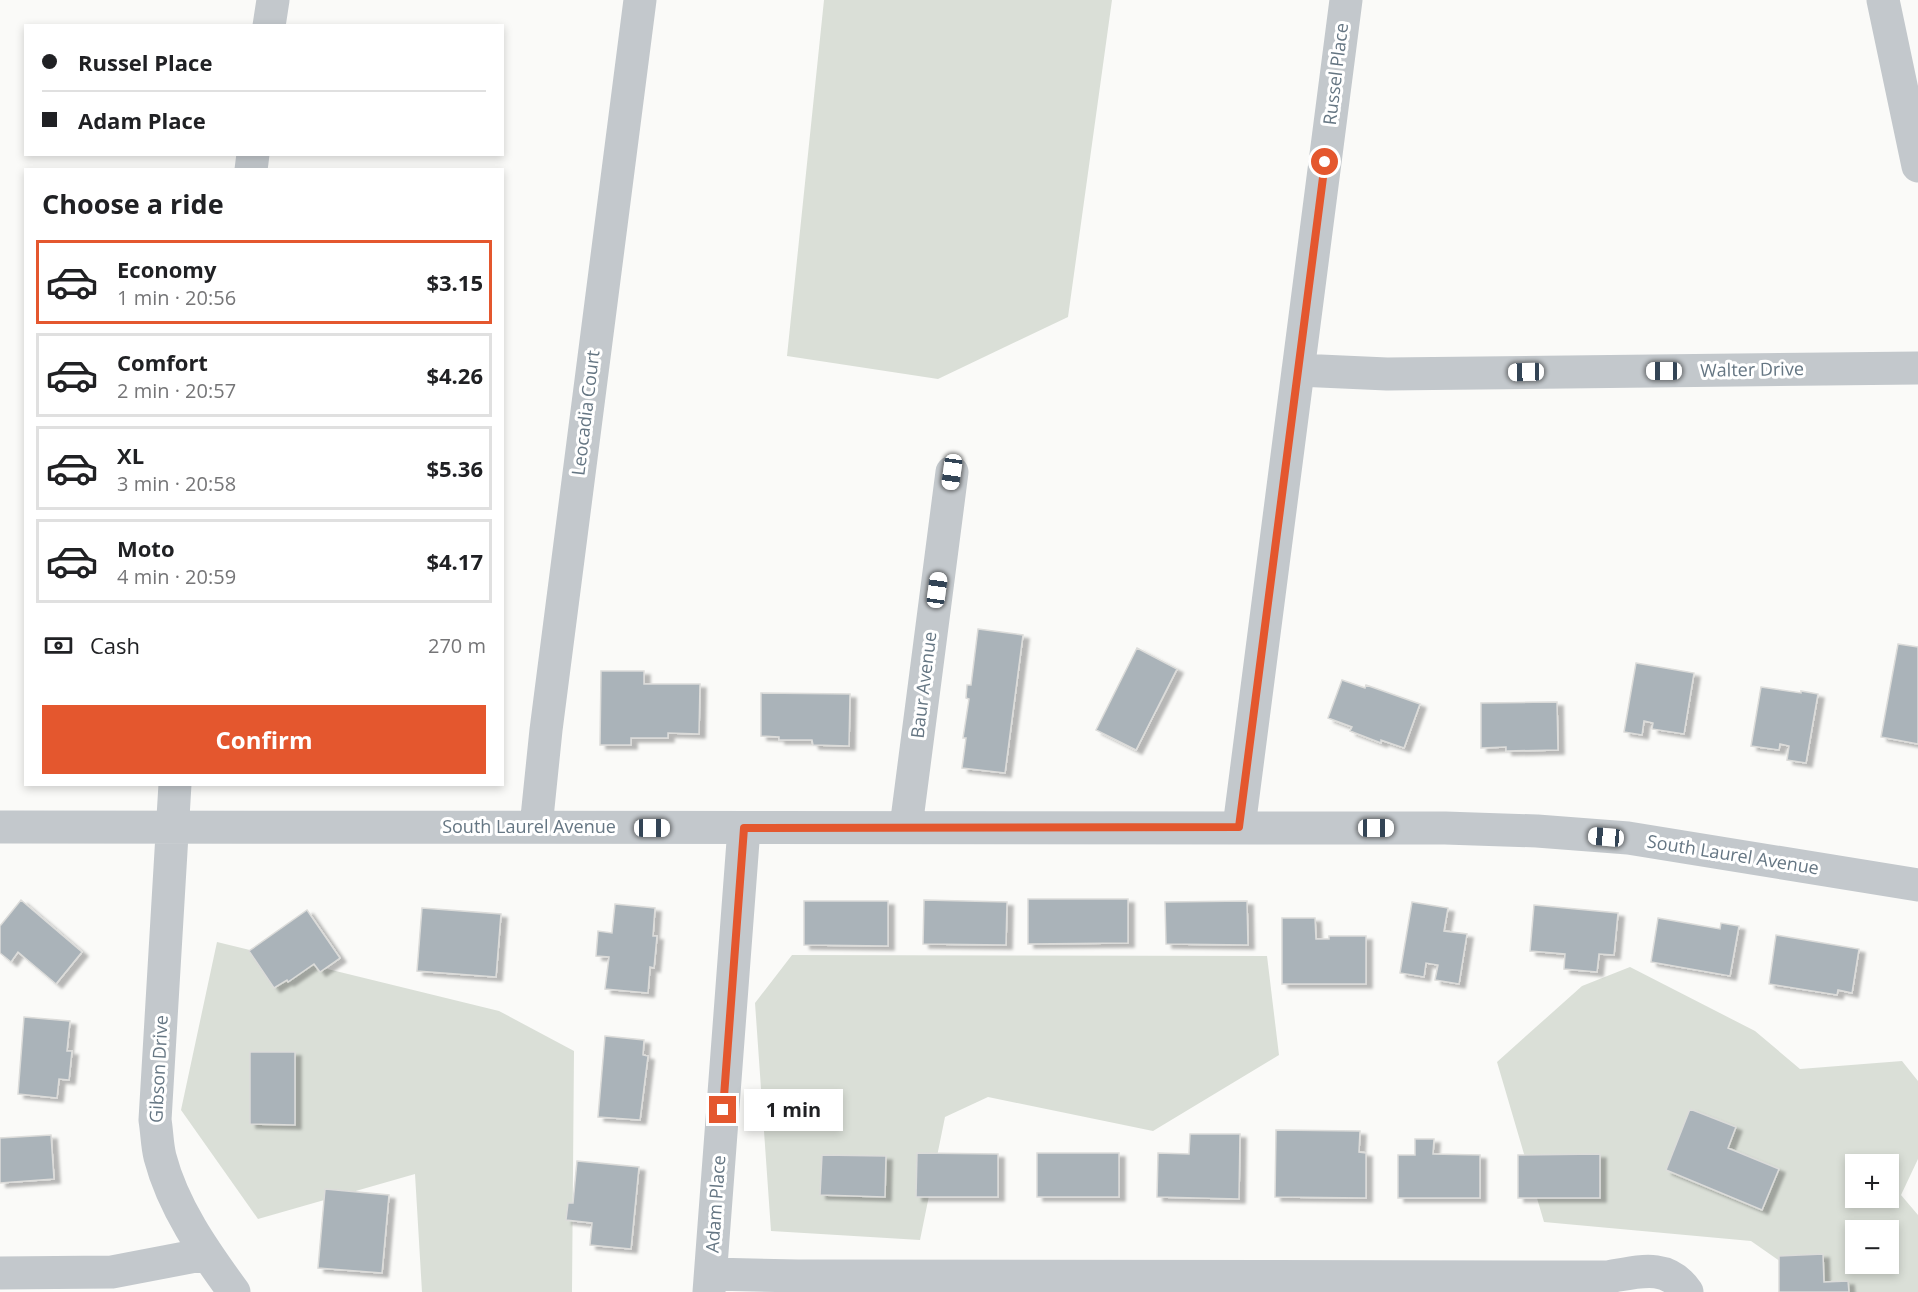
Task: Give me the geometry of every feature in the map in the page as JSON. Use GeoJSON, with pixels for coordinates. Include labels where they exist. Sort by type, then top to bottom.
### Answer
{"type":"FeatureCollection","features":[{"type":"Feature","properties":{"kind":"street"},"geometry":{"type":"LineString","coordinates":[[269,24],[273,0]]}},
{"type":"Feature","properties":{"kind":"street","name":"Leocadia Court"},"geometry":{"type":"LineString","coordinates":[[536,827],[546,730],[640,0]]}},
{"type":"Feature","properties":{"kind":"street","name":"Russel Place"},"geometry":{"type":"LineString","coordinates":[[1239,827],[1346,0]]}},
{"type":"Feature","properties":{"kind":"street"},"geometry":{"type":"LineString","coordinates":[[1883,0],[1918,166]]}},
{"type":"Feature","properties":{"kind":"street","name":"Walter Drive"},"geometry":{"type":"LineString","coordinates":[[1298,370],[1387,374],[1918,368]]}},
{"type":"Feature","properties":{"kind":"street","name":"Baur Avenue"},"geometry":{"type":"LineString","coordinates":[[906,827],[952,472]]}},
{"type":"Feature","properties":{"kind":"street","name":"Gibson Drive"},"geometry":{"type":"LineString","coordinates":[[175,786],[155,1120],[159,1155],[170,1189],[206,1254],[234,1292]]}},
{"type":"Feature","properties":{"kind":"street","name":"South Laurel Avenue"},"geometry":{"type":"LineString","coordinates":[[0,827],[1445,828],[1537,831],[1617,837],[1918,885]]}},
{"type":"Feature","properties":{"kind":"street","name":"Adam Place"},"geometry":{"type":"LineString","coordinates":[[710,1283],[744,828]]}},
{"type":"Feature","properties":{"kind":"street"},"geometry":{"type":"LineString","coordinates":[[0,1273],[112,1272],[206,1254]]}},
{"type":"Feature","properties":{"kind":"street"},"geometry":{"type":"LineString","coordinates":[[710,1283],[810,1276],[1163,1285],[1608,1277],[1651,1270],[1672,1277],[1681,1283],[1687,1292]]}},
{"type":"Feature","properties":{"kind":"shaded area"},"geometry":{"type":"Polygon","coordinates":[[[824,0],[1112,0],[1068,317],[938,379],[787,356],[824,0]]]}},
{"type":"Feature","properties":{"kind":"shaded area"},"geometry":{"type":"Polygon","coordinates":[[[217,942],[499,1011],[574,1051],[572,1292],[422,1292],[415,1174],[258,1219],[181,1110],[217,942]]]}},
{"type":"Feature","properties":{"kind":"shaded area"},"geometry":{"type":"Polygon","coordinates":[[[792,955],[1267,956],[1279,1055],[1153,1131],[988,1097],[945,1117],[920,1240],[771,1231],[755,1003],[792,955]]]}},
{"type":"Feature","properties":{"kind":"shaded area"},"geometry":{"type":"Polygon","coordinates":[[[1630,967],[1755,1031],[1800,1069],[1902,1061],[1918,1081],[1918,1159],[1901,1195],[1918,1215],[1918,1292],[1824,1292],[1751,1241],[1544,1222],[1497,1062],[1582,986],[1630,967]]]}},
{"type":"Feature","properties":{"kind":"building"},"geometry":{"type":"Polygon","coordinates":[[[978,629],[1023,635],[1005,773],[962,768],[966,738],[963,738],[969,699],[966,698],[967,685],[971,685],[978,629]]]}},
{"type":"Feature","properties":{"kind":"building"},"geometry":{"type":"Polygon","coordinates":[[[1898,644],[1918,647],[1918,744],[1881,737],[1898,644]]]}},
{"type":"Feature","properties":{"kind":"building"},"geometry":{"type":"Polygon","coordinates":[[[1137,648],[1177,669],[1136,750],[1096,730],[1137,648]]]}},
{"type":"Feature","properties":{"kind":"building"},"geometry":{"type":"Polygon","coordinates":[[[1636,663],[1694,673],[1684,734],[1652,729],[1653,723],[1644,721],[1642,735],[1624,732],[1636,663]]]}},
{"type":"Feature","properties":{"kind":"building"},"geometry":{"type":"Polygon","coordinates":[[[601,671],[644,671],[644,684],[700,684],[699,734],[668,733],[668,738],[631,738],[631,745],[600,745],[601,671]]]}},
{"type":"Feature","properties":{"kind":"building"},"geometry":{"type":"Polygon","coordinates":[[[1342,680],[1365,688],[1366,685],[1420,704],[1404,748],[1381,740],[1381,743],[1350,731],[1352,727],[1328,718],[1342,680]]]}},
{"type":"Feature","properties":{"kind":"building"},"geometry":{"type":"Polygon","coordinates":[[[1761,687],[1818,694],[1806,763],[1787,760],[1789,746],[1780,744],[1779,750],[1751,746],[1761,687]]]}},
{"type":"Feature","properties":{"kind":"building"},"geometry":{"type":"Polygon","coordinates":[[[761,693],[850,694],[849,746],[813,745],[812,740],[779,740],[779,737],[761,736],[761,693]]]}},
{"type":"Feature","properties":{"kind":"building"},"geometry":{"type":"Polygon","coordinates":[[[1557,702],[1558,750],[1506,751],[1506,747],[1481,748],[1481,703],[1557,702]]]}},
{"type":"Feature","properties":{"kind":"building"},"geometry":{"type":"Polygon","coordinates":[[[1028,899],[1128,899],[1128,943],[1028,944],[1028,899]]]}},
{"type":"Feature","properties":{"kind":"building"},"geometry":{"type":"Polygon","coordinates":[[[21,900],[82,952],[56,984],[18,952],[11,962],[0,953],[0,926],[21,900]]]}},
{"type":"Feature","properties":{"kind":"building"},"geometry":{"type":"Polygon","coordinates":[[[924,900],[1007,902],[1006,945],[923,944],[924,900]]]}},
{"type":"Feature","properties":{"kind":"building"},"geometry":{"type":"Polygon","coordinates":[[[804,901],[888,901],[888,946],[804,945],[804,901]]]}},
{"type":"Feature","properties":{"kind":"building"},"geometry":{"type":"Polygon","coordinates":[[[1247,901],[1248,945],[1166,944],[1165,902],[1247,901]]]}},
{"type":"Feature","properties":{"kind":"building"},"geometry":{"type":"Polygon","coordinates":[[[1412,902],[1448,908],[1444,931],[1467,934],[1459,984],[1435,980],[1438,965],[1426,963],[1424,977],[1400,973],[1412,902]]]}},
{"type":"Feature","properties":{"kind":"building"},"geometry":{"type":"Polygon","coordinates":[[[615,904],[655,908],[653,936],[657,936],[654,968],[650,967],[648,993],[605,989],[609,957],[596,956],[598,931],[612,933],[615,904]]]}},
{"type":"Feature","properties":{"kind":"building"},"geometry":{"type":"Polygon","coordinates":[[[1534,905],[1618,913],[1614,955],[1599,954],[1597,972],[1564,969],[1565,954],[1530,951],[1534,905]]]}},
{"type":"Feature","properties":{"kind":"building"},"geometry":{"type":"Polygon","coordinates":[[[422,908],[501,914],[496,977],[417,971],[422,908]]]}},
{"type":"Feature","properties":{"kind":"building"},"geometry":{"type":"Polygon","coordinates":[[[307,910],[340,958],[320,972],[314,964],[288,982],[287,980],[274,988],[249,951],[307,910]]]}},
{"type":"Feature","properties":{"kind":"building"},"geometry":{"type":"Polygon","coordinates":[[[1282,918],[1315,918],[1316,939],[1329,939],[1329,936],[1366,936],[1366,984],[1282,984],[1282,918]]]}},
{"type":"Feature","properties":{"kind":"building"},"geometry":{"type":"Polygon","coordinates":[[[1658,918],[1720,929],[1721,923],[1739,926],[1730,976],[1651,962],[1658,918]]]}},
{"type":"Feature","properties":{"kind":"building"},"geometry":{"type":"Polygon","coordinates":[[[1776,935],[1859,949],[1852,993],[1838,990],[1837,995],[1769,984],[1776,935]]]}},
{"type":"Feature","properties":{"kind":"building"},"geometry":{"type":"Polygon","coordinates":[[[24,1017],[70,1021],[67,1051],[72,1051],[69,1080],[59,1079],[57,1098],[18,1094],[24,1017]]]}},
{"type":"Feature","properties":{"kind":"building"},"geometry":{"type":"Polygon","coordinates":[[[605,1036],[644,1040],[643,1055],[648,1056],[640,1120],[598,1117],[605,1036]]]}},
{"type":"Feature","properties":{"kind":"building"},"geometry":{"type":"Polygon","coordinates":[[[250,1052],[295,1052],[295,1125],[250,1124],[250,1052]]]}},
{"type":"Feature","properties":{"kind":"building"},"geometry":{"type":"Polygon","coordinates":[[[1690,1109],[1736,1127],[1728,1148],[1779,1169],[1762,1210],[1666,1170],[1690,1109]]]}},
{"type":"Feature","properties":{"kind":"building"},"geometry":{"type":"Polygon","coordinates":[[[1276,1130],[1360,1131],[1359,1152],[1366,1153],[1366,1198],[1275,1197],[1276,1130]]]}},
{"type":"Feature","properties":{"kind":"building"},"geometry":{"type":"Polygon","coordinates":[[[1190,1134],[1240,1134],[1239,1199],[1157,1197],[1158,1153],[1189,1154],[1190,1134]]]}},
{"type":"Feature","properties":{"kind":"building"},"geometry":{"type":"Polygon","coordinates":[[[51,1135],[54,1179],[0,1183],[0,1138],[51,1135]]]}},
{"type":"Feature","properties":{"kind":"building"},"geometry":{"type":"Polygon","coordinates":[[[1415,1139],[1434,1139],[1433,1154],[1480,1155],[1480,1198],[1398,1198],[1398,1155],[1415,1155],[1415,1139]]]}},
{"type":"Feature","properties":{"kind":"building"},"geometry":{"type":"Polygon","coordinates":[[[917,1153],[998,1154],[998,1197],[916,1197],[917,1153]]]}},
{"type":"Feature","properties":{"kind":"building"},"geometry":{"type":"Polygon","coordinates":[[[1037,1153],[1119,1153],[1119,1197],[1037,1197],[1037,1153]]]}},
{"type":"Feature","properties":{"kind":"building"},"geometry":{"type":"Polygon","coordinates":[[[1600,1154],[1600,1198],[1518,1198],[1518,1155],[1600,1154]]]}},
{"type":"Feature","properties":{"kind":"building"},"geometry":{"type":"Polygon","coordinates":[[[822,1155],[886,1156],[885,1197],[820,1195],[822,1155]]]}},
{"type":"Feature","properties":{"kind":"building"},"geometry":{"type":"Polygon","coordinates":[[[577,1161],[639,1167],[631,1249],[590,1245],[592,1223],[566,1220],[568,1203],[573,1203],[577,1161]]]}},
{"type":"Feature","properties":{"kind":"building"},"geometry":{"type":"Polygon","coordinates":[[[325,1189],[389,1195],[382,1273],[318,1268],[325,1189]]]}},
{"type":"Feature","properties":{"kind":"building"},"geometry":{"type":"Polygon","coordinates":[[[1823,1254],[1824,1282],[1848,1281],[1849,1292],[1779,1292],[1779,1256],[1823,1254]]]}},
{"type":"Feature","properties":{"kind":"route"},"geometry":{"type":"LineString","coordinates":[[723,1110],[744,828],[1239,827],[1325,162]]}}]}
